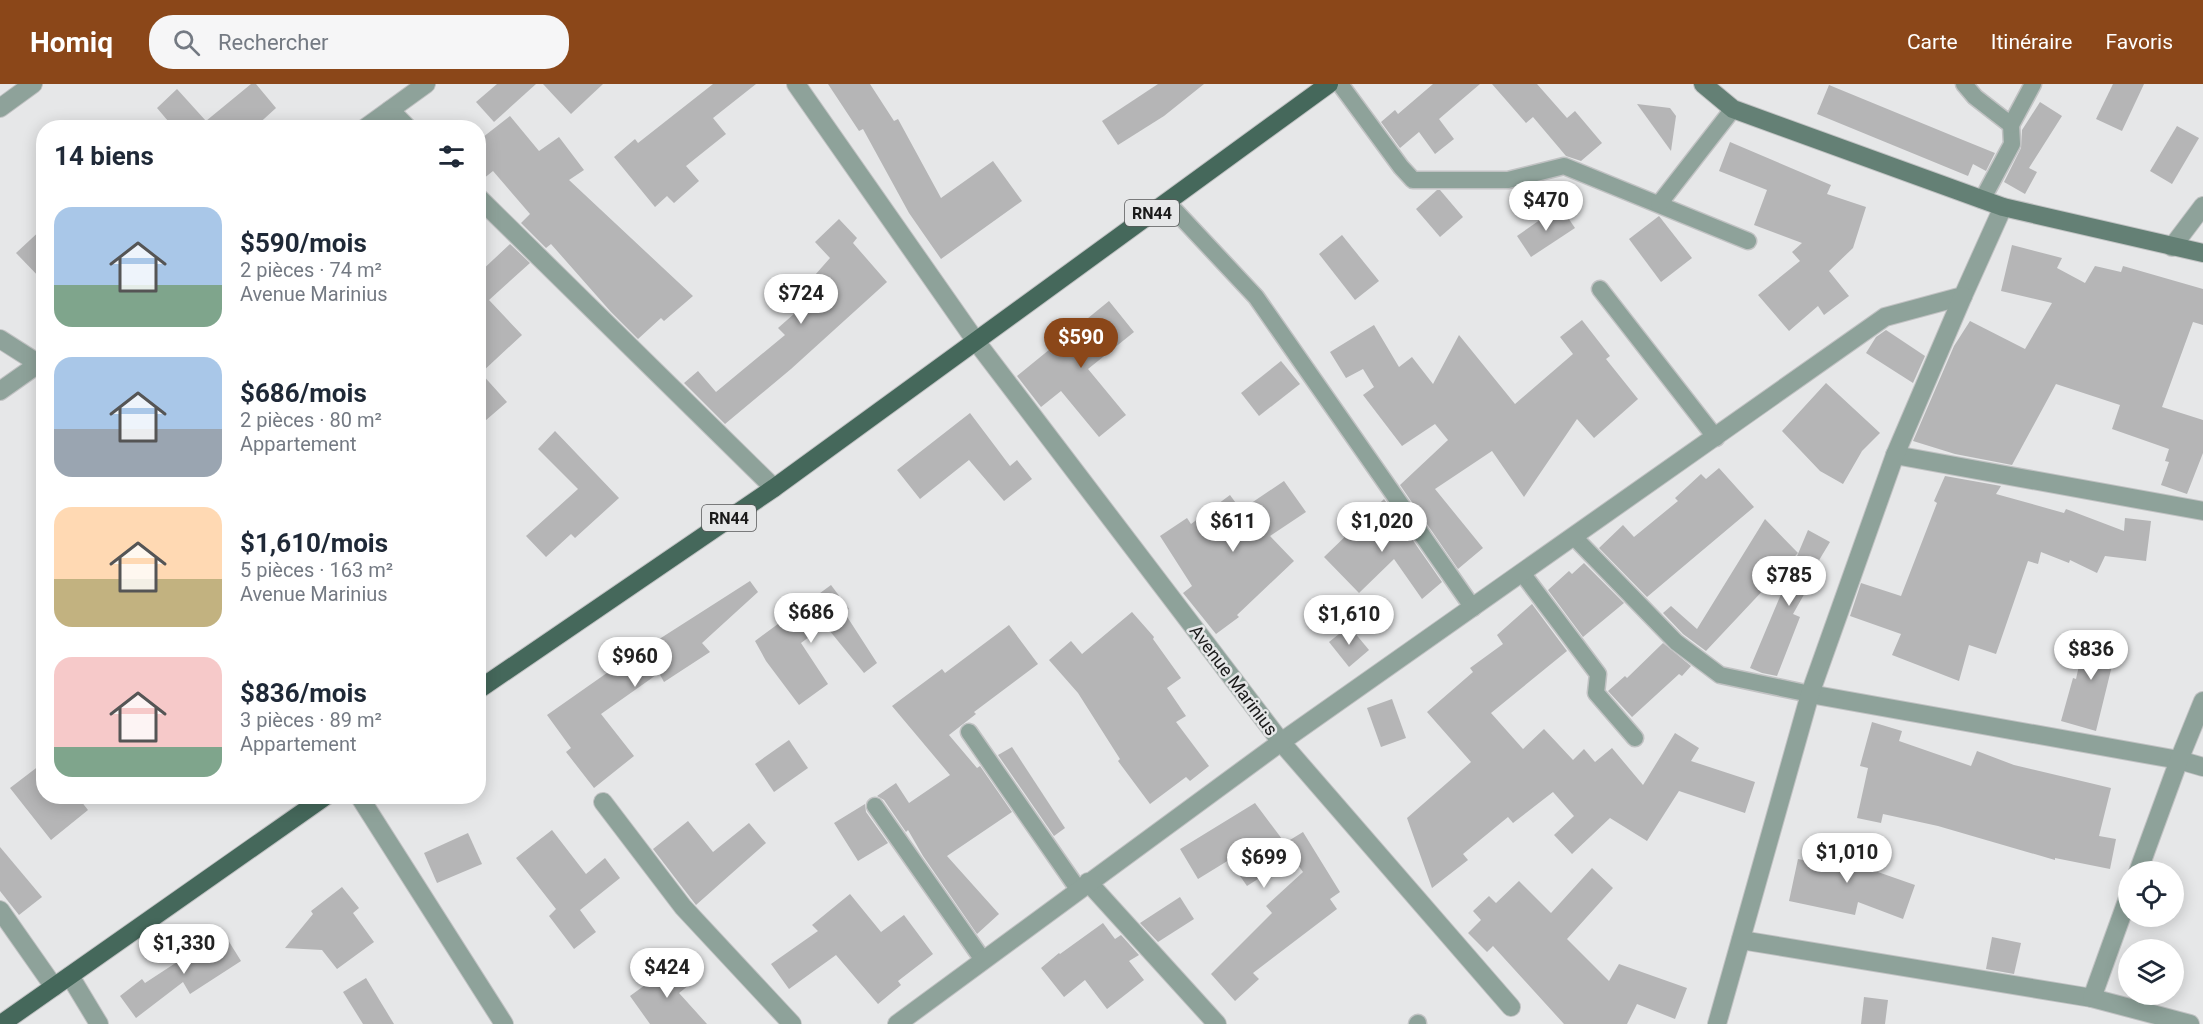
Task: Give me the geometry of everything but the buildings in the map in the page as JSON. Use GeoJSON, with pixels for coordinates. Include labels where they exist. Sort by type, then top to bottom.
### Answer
{"type":"FeatureCollection","features":[{"type":"Feature","properties":{"kind":"main road","name":"RN44"},"geometry":{"type":"LineString","coordinates":[[486,685],[774,488],[1329,84]]}},
{"type":"Feature","properties":{"kind":"main road"},"geometry":{"type":"LineString","coordinates":[[1,1024],[315,804]]}},
{"type":"Feature","properties":{"kind":"street"},"geometry":{"type":"LineString","coordinates":[[0,108],[33,84]]}},
{"type":"Feature","properties":{"kind":"street"},"geometry":{"type":"LineString","coordinates":[[376,120],[426,84]]}},
{"type":"Feature","properties":{"kind":"street","name":"Avenue Marinius"},"geometry":{"type":"LineString","coordinates":[[796,84],[975,340],[1281,742],[1511,1007]]}},
{"type":"Feature","properties":{"kind":"street"},"geometry":{"type":"LineString","coordinates":[[1703,84],[1733,110],[1982,200],[2172,248],[2203,253]]}},
{"type":"Feature","properties":{"kind":"street"},"geometry":{"type":"LineString","coordinates":[[390,110],[400,120]]}},
{"type":"Feature","properties":{"kind":"street"},"geometry":{"type":"LineString","coordinates":[[486,205],[774,488]]}},
{"type":"Feature","properties":{"kind":"street"},"geometry":{"type":"LineString","coordinates":[[2172,248],[2203,206]]}},
{"type":"Feature","properties":{"kind":"street"},"geometry":{"type":"LineString","coordinates":[[1717,1024],[1810,694],[1895,455],[2003,207]]}},
{"type":"Feature","properties":{"kind":"street"},"geometry":{"type":"LineString","coordinates":[[897,1024],[1281,742],[1885,317],[1963,296]]}},
{"type":"Feature","properties":{"kind":"street"},"geometry":{"type":"LineString","coordinates":[[0,339],[36,360]]}},
{"type":"Feature","properties":{"kind":"street"},"geometry":{"type":"LineString","coordinates":[[0,391],[36,368]]}},
{"type":"Feature","properties":{"kind":"street"},"geometry":{"type":"LineString","coordinates":[[1895,455],[2203,511]]}},
{"type":"Feature","properties":{"kind":"street"},"geometry":{"type":"LineString","coordinates":[[1810,694],[2178,760],[2203,767]]}},
{"type":"Feature","properties":{"kind":"street"},"geometry":{"type":"LineString","coordinates":[[2142,861],[2178,760],[2203,701]]}},
{"type":"Feature","properties":{"kind":"street"},"geometry":{"type":"LineString","coordinates":[[603,802],[683,907],[792,1024]]}},
{"type":"Feature","properties":{"kind":"street"},"geometry":{"type":"LineString","coordinates":[[364,804],[504,1024]]}},
{"type":"Feature","properties":{"kind":"street"},"geometry":{"type":"LineString","coordinates":[[1083,886],[1217,1024]]}},
{"type":"Feature","properties":{"kind":"street"},"geometry":{"type":"LineString","coordinates":[[0,910],[54,987]]}},
{"type":"Feature","properties":{"kind":"street"},"geometry":{"type":"LineString","coordinates":[[2092,998],[2118,926]]}},
{"type":"Feature","properties":{"kind":"street"},"geometry":{"type":"LineString","coordinates":[[1741,940],[2092,998],[2190,1024]]}},
{"type":"Feature","properties":{"kind":"street"},"geometry":{"type":"LineString","coordinates":[[70,976],[99,1024]]}},
{"type":"Feature","properties":{"kind":"lane"},"geometry":{"type":"LineString","coordinates":[[1340,84],[1413,180],[1508,180],[1564,166],[1748,241]]}},
{"type":"Feature","properties":{"kind":"lane"},"geometry":{"type":"LineString","coordinates":[[1965,84],[1975,97],[2012,125]]}},
{"type":"Feature","properties":{"kind":"lane"},"geometry":{"type":"LineString","coordinates":[[1982,200],[2012,144],[2012,125],[2033,84]]}},
{"type":"Feature","properties":{"kind":"lane"},"geometry":{"type":"LineString","coordinates":[[1659,204],[1733,110]]}},
{"type":"Feature","properties":{"kind":"lane"},"geometry":{"type":"LineString","coordinates":[[1167,202],[1256,297],[1473,608]]}},
{"type":"Feature","properties":{"kind":"lane"},"geometry":{"type":"LineString","coordinates":[[1600,289],[1716,438]]}},
{"type":"Feature","properties":{"kind":"lane"},"geometry":{"type":"LineString","coordinates":[[1574,537],[1676,642],[1720,675],[1810,694]]}},
{"type":"Feature","properties":{"kind":"lane"},"geometry":{"type":"LineString","coordinates":[[1522,573],[1598,674],[1596,693],[1635,738]]}},
{"type":"Feature","properties":{"kind":"lane"},"geometry":{"type":"LineString","coordinates":[[969,732],[1083,886]]}},
{"type":"Feature","properties":{"kind":"lane"},"geometry":{"type":"LineString","coordinates":[[875,806],[983,960]]}}]}
